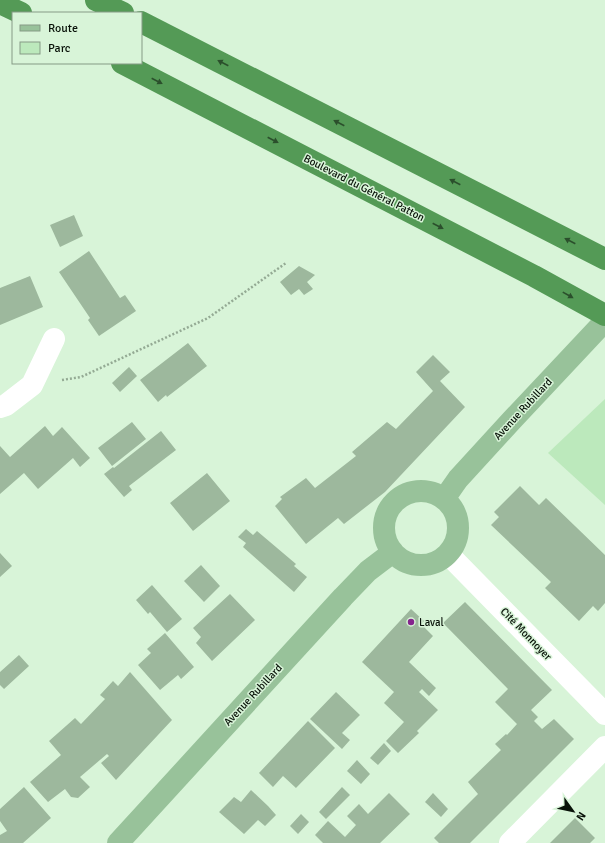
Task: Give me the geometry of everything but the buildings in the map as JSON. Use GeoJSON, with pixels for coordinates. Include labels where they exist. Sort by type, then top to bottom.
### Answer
{"type":"FeatureCollection","features":[{"type":"Feature","properties":{"kind":"highway"},"geometry":{"type":"LineString","coordinates":[[96,0],[121,12]]}},
{"type":"Feature","properties":{"kind":"highway"},"geometry":{"type":"LineString","coordinates":[[0,2],[19,12]]}},
{"type":"Feature","properties":{"kind":"highway"},"geometry":{"type":"LineString","coordinates":[[142,23],[605,259]]}},
{"type":"Feature","properties":{"kind":"highway","name":"Boulevard du Général Patton"},"geometry":{"type":"LineString","coordinates":[[124,64],[527,272],[605,316]]}},
{"type":"Feature","properties":{"kind":"main road","name":"Avenue Rubillard"},"geometry":{"type":"LineString","coordinates":[[444,499],[458,479],[605,320]]}},
{"type":"Feature","properties":{"kind":"main road"},"geometry":{"type":"LineString","coordinates":[[422,491],[434,494],[444,499],[453,509],[457,520],[458,532],[455,543],[448,554],[438,561],[426,565],[414,564],[403,560],[393,552],[387,542],[384,530],[386,518],[391,507],[399,498],[410,493],[422,491]]}},
{"type":"Feature","properties":{"kind":"main road","name":"Avenue Rubillard"},"geometry":{"type":"LineString","coordinates":[[118,843],[343,597],[368,571],[393,552]]}},
{"type":"Feature","properties":{"kind":"street"},"geometry":{"type":"LineString","coordinates":[[0,407],[6,405],[32,385],[54,339]]}},
{"type":"Feature","properties":{"kind":"street","name":"Cité Monnoyer"},"geometry":{"type":"LineString","coordinates":[[448,554],[605,714]]}},
{"type":"Feature","properties":{"kind":"street"},"geometry":{"type":"LineString","coordinates":[[510,843],[605,748]]}},
{"type":"Feature","properties":{"kind":"path"},"geometry":{"type":"LineString","coordinates":[[32,385],[80,377],[208,318],[286,263]]}},
{"type":"Feature","properties":{"kind":"green space"},"geometry":{"type":"Polygon","coordinates":[[[605,399],[605,505],[548,453],[605,399]]]}},
{"type":"Feature","properties":{"kind":"place","name":"Laval"},"geometry":{"type":"Point","coordinates":[411,622]}}]}
